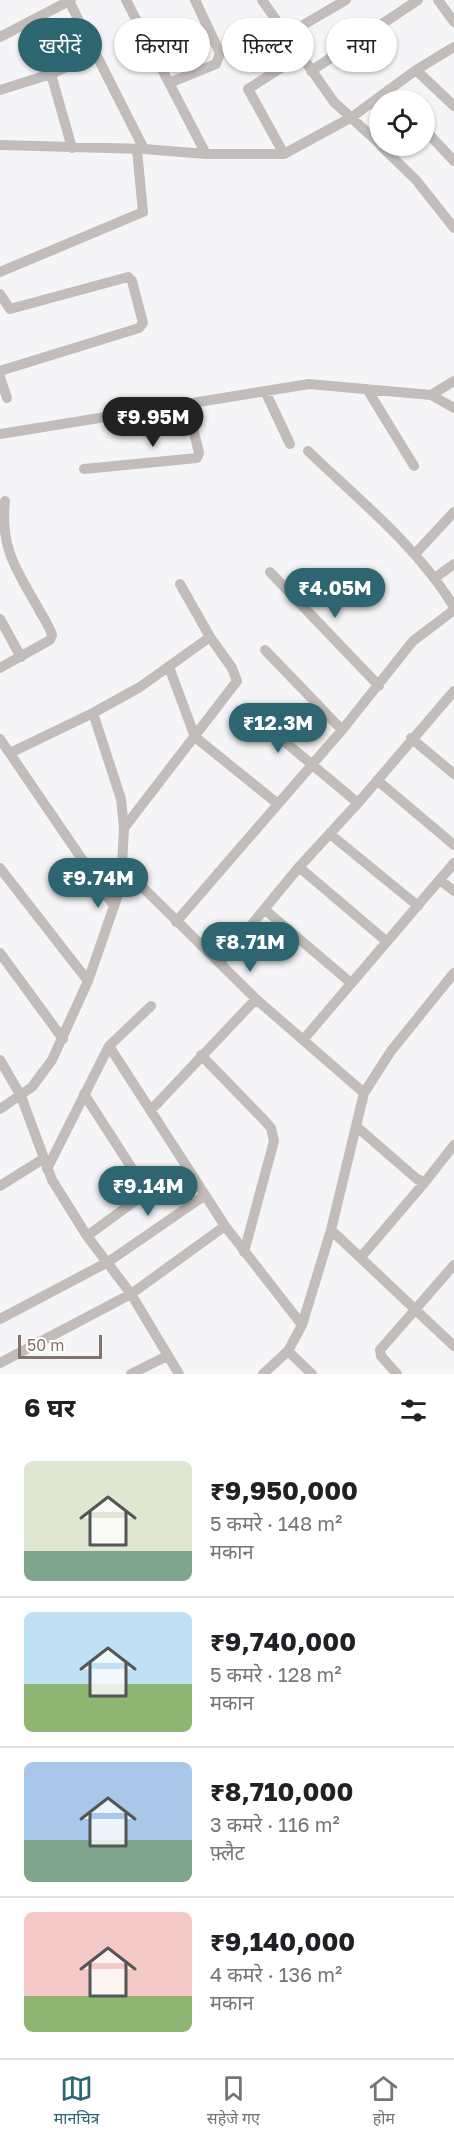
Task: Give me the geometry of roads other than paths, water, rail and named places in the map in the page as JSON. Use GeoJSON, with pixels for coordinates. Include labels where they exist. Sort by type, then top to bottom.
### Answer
{"type":"FeatureCollection","features":[{"type":"Feature","properties":{"kind":"street"},"geometry":{"type":"LineString","coordinates":[[0,37],[70,0],[78,18]]}},
{"type":"Feature","properties":{"kind":"street"},"geometry":{"type":"LineString","coordinates":[[126,0],[206,154]]}},
{"type":"Feature","properties":{"kind":"street"},"geometry":{"type":"LineString","coordinates":[[261,0],[274,18]]}},
{"type":"Feature","properties":{"kind":"street"},"geometry":{"type":"LineString","coordinates":[[314,19],[346,0]]}},
{"type":"Feature","properties":{"kind":"street"},"geometry":{"type":"LineString","coordinates":[[314,68],[418,0]]}},
{"type":"Feature","properties":{"kind":"street"},"geometry":{"type":"LineString","coordinates":[[438,0],[454,22]]}},
{"type":"Feature","properties":{"kind":"street"},"geometry":{"type":"LineString","coordinates":[[169,83],[216,64],[220,59],[220,53],[200,2]]}},
{"type":"Feature","properties":{"kind":"street"},"geometry":{"type":"LineString","coordinates":[[388,90],[416,70],[454,48]]}},
{"type":"Feature","properties":{"kind":"street"},"geometry":{"type":"LineString","coordinates":[[0,272],[143,212],[140,149],[102,69]]}},
{"type":"Feature","properties":{"kind":"street"},"geometry":{"type":"LineString","coordinates":[[416,70],[454,106]]}},
{"type":"Feature","properties":{"kind":"street"},"geometry":{"type":"LineString","coordinates":[[0,90],[55,72]]}},
{"type":"Feature","properties":{"kind":"street"},"geometry":{"type":"LineString","coordinates":[[275,72],[248,89],[284,154]]}},
{"type":"Feature","properties":{"kind":"street"},"geometry":{"type":"LineString","coordinates":[[311,72],[334,102],[369,134]]}},
{"type":"Feature","properties":{"kind":"street"},"geometry":{"type":"LineString","coordinates":[[51,74],[72,148]]}},
{"type":"Feature","properties":{"kind":"street"},"geometry":{"type":"LineString","coordinates":[[0,145],[140,149],[206,154],[284,154],[352,117],[369,104]]}},
{"type":"Feature","properties":{"kind":"street"},"geometry":{"type":"LineString","coordinates":[[435,141],[454,161]]}},
{"type":"Feature","properties":{"kind":"street"},"geometry":{"type":"LineString","coordinates":[[391,156],[416,180],[454,228]]}},
{"type":"Feature","properties":{"kind":"street"},"geometry":{"type":"LineString","coordinates":[[0,294],[5,311],[128,277],[132,281],[143,323],[138,328],[0,371]]}},
{"type":"Feature","properties":{"kind":"street"},"geometry":{"type":"LineString","coordinates":[[0,377],[7,398]]}},
{"type":"Feature","properties":{"kind":"street"},"geometry":{"type":"LineString","coordinates":[[431,395],[454,381]]}},
{"type":"Feature","properties":{"kind":"street"},"geometry":{"type":"LineString","coordinates":[[0,434],[309,384],[431,395],[454,408]]}},
{"type":"Feature","properties":{"kind":"street"},"geometry":{"type":"LineString","coordinates":[[367,389],[414,465]]}},
{"type":"Feature","properties":{"kind":"street"},"geometry":{"type":"LineString","coordinates":[[265,391],[290,444]]}},
{"type":"Feature","properties":{"kind":"street"},"geometry":{"type":"LineString","coordinates":[[84,469],[197,458],[199,453],[187,403]]}},
{"type":"Feature","properties":{"kind":"street"},"geometry":{"type":"LineString","coordinates":[[176,922],[342,730],[422,632],[454,608],[436,577],[415,554],[308,451]]}},
{"type":"Feature","properties":{"kind":"street"},"geometry":{"type":"LineString","coordinates":[[0,668],[50,640],[52,635],[6,560],[3,530],[5,501]]}},
{"type":"Feature","properties":{"kind":"street"},"geometry":{"type":"LineString","coordinates":[[415,554],[454,512]]}},
{"type":"Feature","properties":{"kind":"street"},"geometry":{"type":"LineString","coordinates":[[436,577],[454,564]]}},
{"type":"Feature","properties":{"kind":"street"},"geometry":{"type":"LineString","coordinates":[[270,572],[379,686]]}},
{"type":"Feature","properties":{"kind":"street"},"geometry":{"type":"LineString","coordinates":[[124,828],[237,681],[232,668],[210,637],[180,585]]}},
{"type":"Feature","properties":{"kind":"street"},"geometry":{"type":"LineString","coordinates":[[0,619],[21,657]]}},
{"type":"Feature","properties":{"kind":"street"},"geometry":{"type":"LineString","coordinates":[[9,753],[93,713],[170,667],[210,637]]}},
{"type":"Feature","properties":{"kind":"street"},"geometry":{"type":"LineString","coordinates":[[265,650],[342,730]]}},
{"type":"Feature","properties":{"kind":"street"},"geometry":{"type":"LineString","coordinates":[[170,667],[195,737],[278,804]]}},
{"type":"Feature","properties":{"kind":"street"},"geometry":{"type":"LineString","coordinates":[[220,963],[299,867],[358,803],[411,738],[452,697]]}},
{"type":"Feature","properties":{"kind":"street"},"geometry":{"type":"LineString","coordinates":[[0,1109],[21,1096],[42,1077],[63,1039],[88,981],[121,886],[124,828],[115,776],[93,713]]}},
{"type":"Feature","properties":{"kind":"street"},"geometry":{"type":"LineString","coordinates":[[261,722],[358,803]]}},
{"type":"Feature","properties":{"kind":"street"},"geometry":{"type":"LineString","coordinates":[[411,738],[454,774]]}},
{"type":"Feature","properties":{"kind":"street"},"geometry":{"type":"LineString","coordinates":[[0,739],[114,906]]}},
{"type":"Feature","properties":{"kind":"street"},"geometry":{"type":"LineString","coordinates":[[377,780],[454,845]]}},
{"type":"Feature","properties":{"kind":"street"},"geometry":{"type":"LineString","coordinates":[[330,834],[418,906]]}},
{"type":"Feature","properties":{"kind":"street"},"geometry":{"type":"LineString","coordinates":[[303,1040],[454,863]]}},
{"type":"Feature","properties":{"kind":"street"},"geometry":{"type":"LineString","coordinates":[[122,867],[256,999],[364,1093]]}},
{"type":"Feature","properties":{"kind":"street"},"geometry":{"type":"LineString","coordinates":[[299,867],[387,942]]}},
{"type":"Feature","properties":{"kind":"street"},"geometry":{"type":"LineString","coordinates":[[0,868],[88,981]]}},
{"type":"Feature","properties":{"kind":"street"},"geometry":{"type":"LineString","coordinates":[[440,880],[454,891]]}},
{"type":"Feature","properties":{"kind":"street"},"geometry":{"type":"LineString","coordinates":[[264,909],[351,983]]}},
{"type":"Feature","properties":{"kind":"street"},"geometry":{"type":"LineString","coordinates":[[1,957],[63,1039]]}},
{"type":"Feature","properties":{"kind":"street"},"geometry":{"type":"LineString","coordinates":[[263,1374],[288,1351],[302,1325],[331,1230],[364,1093],[391,1051],[454,973]]}},
{"type":"Feature","properties":{"kind":"street"},"geometry":{"type":"LineString","coordinates":[[151,1110],[256,999]]}},
{"type":"Feature","properties":{"kind":"street"},"geometry":{"type":"LineString","coordinates":[[0,1186],[45,1164],[109,1046],[151,1006]]}},
{"type":"Feature","properties":{"kind":"street"},"geometry":{"type":"LineString","coordinates":[[109,1046],[204,1196],[244,1252],[302,1325]]}},
{"type":"Feature","properties":{"kind":"street"},"geometry":{"type":"LineString","coordinates":[[201,1055],[271,1128],[274,1141],[244,1252]]}},
{"type":"Feature","properties":{"kind":"street"},"geometry":{"type":"LineString","coordinates":[[0,1060],[4,1075],[21,1096],[45,1164],[87,1236],[131,1294],[179,1374]]}},
{"type":"Feature","properties":{"kind":"street"},"geometry":{"type":"LineString","coordinates":[[84,1094],[144,1187],[143,1195],[87,1236]]}},
{"type":"Feature","properties":{"kind":"street"},"geometry":{"type":"LineString","coordinates":[[357,1127],[417,1179],[425,1182]]}},
{"type":"Feature","properties":{"kind":"street"},"geometry":{"type":"LineString","coordinates":[[361,1257],[454,1145]]}},
{"type":"Feature","properties":{"kind":"street"},"geometry":{"type":"LineString","coordinates":[[0,1319],[108,1262],[204,1196]]}},
{"type":"Feature","properties":{"kind":"street"},"geometry":{"type":"LineString","coordinates":[[0,1363],[131,1294],[225,1226]]}},
{"type":"Feature","properties":{"kind":"street"},"geometry":{"type":"LineString","coordinates":[[331,1230],[418,1309],[454,1346]]}},
{"type":"Feature","properties":{"kind":"street"},"geometry":{"type":"LineString","coordinates":[[397,1374],[381,1356],[380,1350],[454,1265]]}},
{"type":"Feature","properties":{"kind":"street"},"geometry":{"type":"LineString","coordinates":[[288,1351],[312,1374]]}},
{"type":"Feature","properties":{"kind":"street"},"geometry":{"type":"LineString","coordinates":[[131,1374],[167,1356]]}}]}
